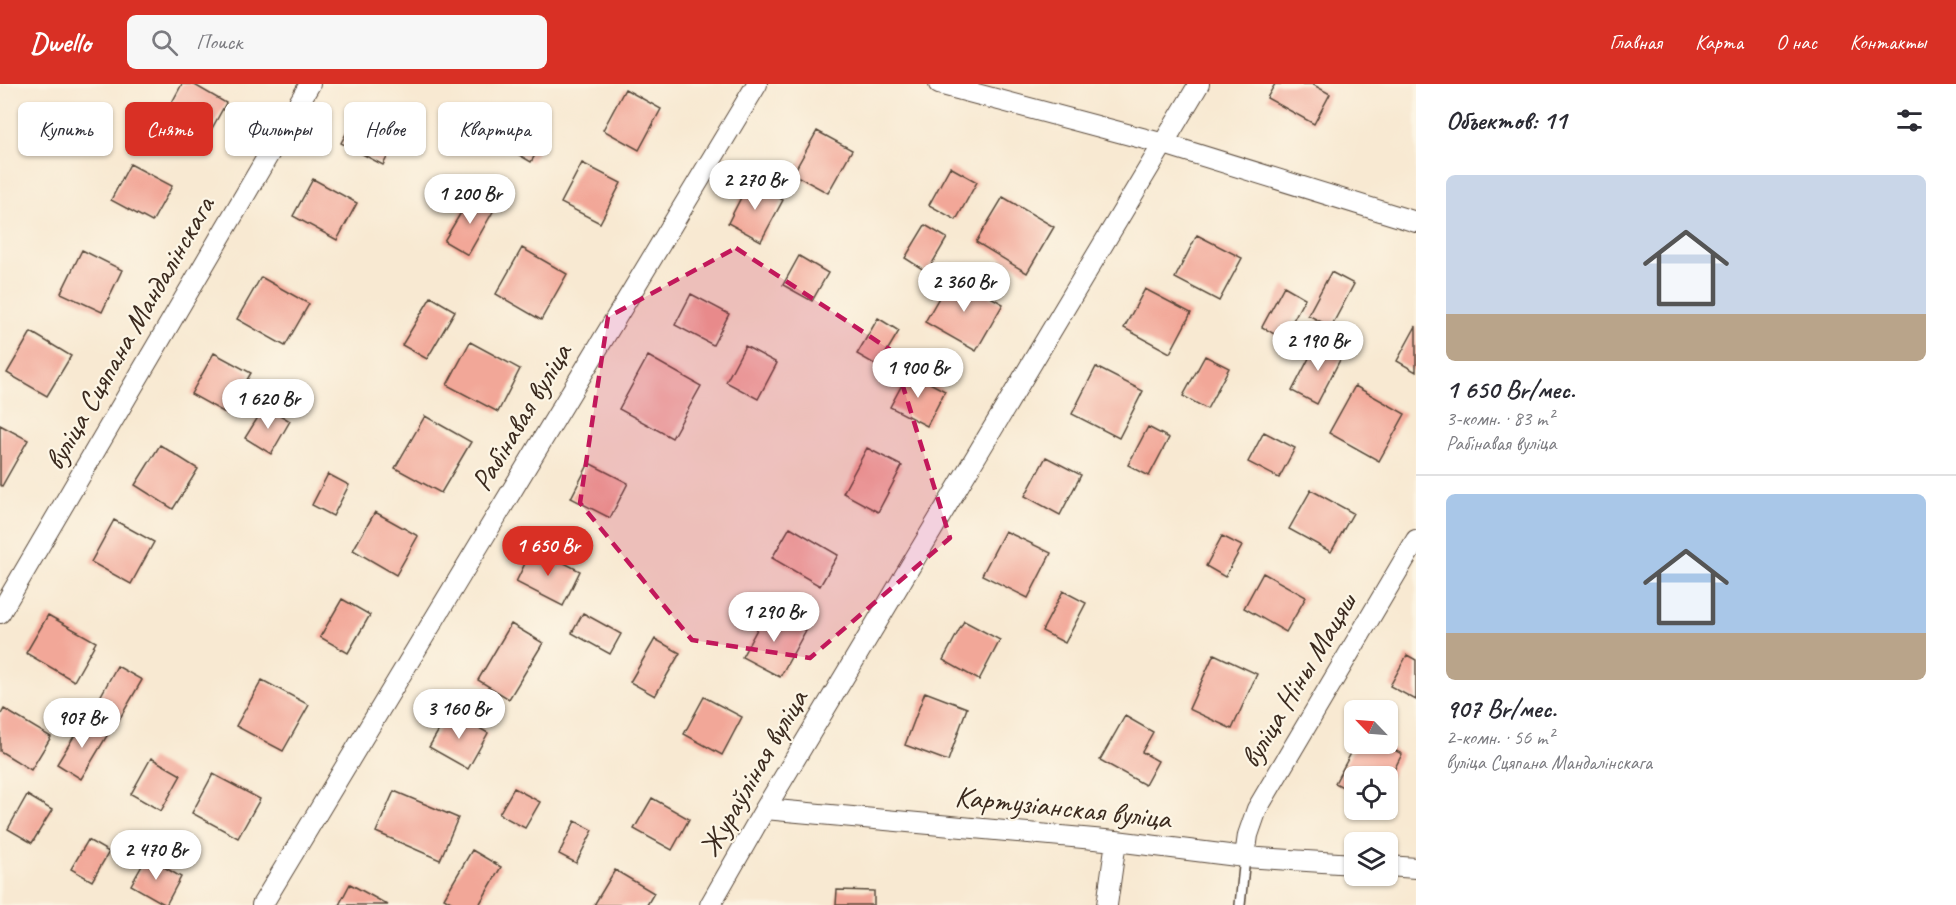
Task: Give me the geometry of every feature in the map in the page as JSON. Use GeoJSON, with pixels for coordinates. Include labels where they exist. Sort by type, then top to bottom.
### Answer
{"type":"FeatureCollection","features":[{"type":"Feature","properties":{"kind":"street","name":"вуліца Сцяпана Мандалінскага"},"geometry":{"type":"LineString","coordinates":[[0,613],[310,84]]}},
{"type":"Feature","properties":{"kind":"street","name":"Рабінавая вуліца"},"geometry":{"type":"LineString","coordinates":[[262,905],[757,84]]}},
{"type":"Feature","properties":{"kind":"street"},"geometry":{"type":"LineString","coordinates":[[939,84],[1164,144],[1416,222]]}},
{"type":"Feature","properties":{"kind":"street","name":"Жураўліная вуліца"},"geometry":{"type":"LineString","coordinates":[[710,905],[765,808],[1199,84]]}},
{"type":"Feature","properties":{"kind":"street","name":"вуліца Ніны Мацяш"},"geometry":{"type":"LineString","coordinates":[[1245,857],[1248,835],[1257,809],[1416,540]]}},
{"type":"Feature","properties":{"kind":"street","name":"Картузіанская вуліца"},"geometry":{"type":"LineString","coordinates":[[765,808],[1116,842],[1245,857],[1344,863]]}},
{"type":"Feature","properties":{"kind":"street"},"geometry":{"type":"LineString","coordinates":[[1107,905],[1116,842]]}},
{"type":"Feature","properties":{"kind":"street"},"geometry":{"type":"LineString","coordinates":[[1398,867],[1416,868]]}},
{"type":"Feature","properties":{"kind":"lane"},"geometry":{"type":"LineString","coordinates":[[1240,905],[1245,857]]}},
{"type":"Feature","properties":{"kind":"highlighted area"},"geometry":{"type":"Polygon","coordinates":[[[736,248],[892,351],[950,538],[810,658],[692,640],[580,503],[608,317],[736,248]]]}},
{"type":"Feature","properties":{"kind":"building"},"geometry":{"type":"Polygon","coordinates":[[[182,84],[193,84],[225,102],[225,105],[213,127],[213,102],[172,102],[182,84]]]}},
{"type":"Feature","properties":{"kind":"building"},"geometry":{"type":"Polygon","coordinates":[[[1275,84],[1312,84],[1330,94],[1314,124],[1267,98],[1275,84]]]}},
{"type":"Feature","properties":{"kind":"building"},"geometry":{"type":"Polygon","coordinates":[[[625,89],[661,109],[639,150],[603,130],[625,89]]]}},
{"type":"Feature","properties":{"kind":"building"},"geometry":{"type":"Polygon","coordinates":[[[817,131],[852,150],[828,193],[793,174],[817,131]]]}},
{"type":"Feature","properties":{"kind":"building"},"geometry":{"type":"Polygon","coordinates":[[[366,156],[388,156],[383,165],[366,156]]]}},
{"type":"Feature","properties":{"kind":"building"},"geometry":{"type":"Polygon","coordinates":[[[521,156],[535,156],[531,162],[521,156]]]}},
{"type":"Feature","properties":{"kind":"building"},"geometry":{"type":"Polygon","coordinates":[[[582,163],[621,183],[600,223],[561,203],[582,163]]]}},
{"type":"Feature","properties":{"kind":"building"},"geometry":{"type":"Polygon","coordinates":[[[130,164],[172,186],[152,222],[111,200],[130,164]]]}},
{"type":"Feature","properties":{"kind":"building"},"geometry":{"type":"Polygon","coordinates":[[[950,167],[977,182],[956,220],[929,205],[950,167]]]}},
{"type":"Feature","properties":{"kind":"building"},"geometry":{"type":"Polygon","coordinates":[[[313,179],[357,203],[337,240],[293,216],[313,179]]]}},
{"type":"Feature","properties":{"kind":"building"},"geometry":{"type":"Polygon","coordinates":[[[749,182],[783,200],[761,241],[728,223],[749,182]]]}},
{"type":"Feature","properties":{"kind":"building"},"geometry":{"type":"Polygon","coordinates":[[[472,194],[495,208],[468,255],[444,241],[472,194]]]}},
{"type":"Feature","properties":{"kind":"building"},"geometry":{"type":"Polygon","coordinates":[[[1003,197],[1054,227],[1027,273],[976,242],[1003,197]]]}},
{"type":"Feature","properties":{"kind":"building"},"geometry":{"type":"Polygon","coordinates":[[[925,225],[947,238],[927,272],[905,258],[925,225]]]}},
{"type":"Feature","properties":{"kind":"building"},"geometry":{"type":"Polygon","coordinates":[[[1197,235],[1242,258],[1219,301],[1175,278],[1197,235]]]}},
{"type":"Feature","properties":{"kind":"building"},"geometry":{"type":"Polygon","coordinates":[[[522,248],[567,274],[541,320],[496,294],[522,248]]]}},
{"type":"Feature","properties":{"kind":"building"},"geometry":{"type":"Polygon","coordinates":[[[82,250],[122,270],[102,312],[61,293],[82,250]]]}},
{"type":"Feature","properties":{"kind":"building"},"geometry":{"type":"Polygon","coordinates":[[[799,256],[828,273],[812,301],[783,285],[799,256]]]}},
{"type":"Feature","properties":{"kind":"building"},"geometry":{"type":"Polygon","coordinates":[[[1331,272],[1354,284],[1331,327],[1308,315],[1331,272]]]}},
{"type":"Feature","properties":{"kind":"building"},"geometry":{"type":"Polygon","coordinates":[[[952,275],[1003,304],[976,351],[925,322],[952,275]]]}},
{"type":"Feature","properties":{"kind":"building"},"geometry":{"type":"Polygon","coordinates":[[[261,277],[309,304],[285,346],[237,319],[261,277]]]}},
{"type":"Feature","properties":{"kind":"building"},"geometry":{"type":"Polygon","coordinates":[[[1284,286],[1305,298],[1283,339],[1262,327],[1284,286]]]}},
{"type":"Feature","properties":{"kind":"building"},"geometry":{"type":"Polygon","coordinates":[[[1145,289],[1191,313],[1170,353],[1124,328],[1145,289]]]}},
{"type":"Feature","properties":{"kind":"building"},"geometry":{"type":"Polygon","coordinates":[[[691,294],[729,314],[713,345],[675,325],[691,294]]]}},
{"type":"Feature","properties":{"kind":"building"},"geometry":{"type":"Polygon","coordinates":[[[431,297],[455,311],[427,359],[402,345],[431,297]]]}},
{"type":"Feature","properties":{"kind":"building"},"geometry":{"type":"Polygon","coordinates":[[[878,318],[899,331],[878,366],[857,354],[878,318]]]}},
{"type":"Feature","properties":{"kind":"building"},"geometry":{"type":"Polygon","coordinates":[[[1416,326],[1416,372],[1397,361],[1416,326]]]}},
{"type":"Feature","properties":{"kind":"building"},"geometry":{"type":"Polygon","coordinates":[[[31,332],[71,356],[47,396],[7,373],[31,332]]]}},
{"type":"Feature","properties":{"kind":"building"},"geometry":{"type":"Polygon","coordinates":[[[1319,339],[1344,352],[1317,404],[1292,391],[1319,339]]]}},
{"type":"Feature","properties":{"kind":"building"},"geometry":{"type":"Polygon","coordinates":[[[470,342],[520,369],[498,412],[447,385],[470,342]]]}},
{"type":"Feature","properties":{"kind":"building"},"geometry":{"type":"Polygon","coordinates":[[[745,346],[777,363],[758,399],[726,382],[745,346]]]}},
{"type":"Feature","properties":{"kind":"building"},"geometry":{"type":"Polygon","coordinates":[[[214,353],[251,373],[227,414],[191,394],[214,353]]]}},
{"type":"Feature","properties":{"kind":"building"},"geometry":{"type":"Polygon","coordinates":[[[648,356],[701,386],[672,438],[619,409],[648,356]]]}},
{"type":"Feature","properties":{"kind":"building"},"geometry":{"type":"Polygon","coordinates":[[[1205,356],[1229,368],[1207,409],[1183,396],[1205,356]]]}},
{"type":"Feature","properties":{"kind":"building"},"geometry":{"type":"Polygon","coordinates":[[[1096,367],[1143,391],[1119,438],[1072,414],[1096,367]]]}},
{"type":"Feature","properties":{"kind":"building"},"geometry":{"type":"Polygon","coordinates":[[[909,372],[945,391],[927,426],[890,407],[909,372]]]}},
{"type":"Feature","properties":{"kind":"building"},"geometry":{"type":"Polygon","coordinates":[[[1355,386],[1405,414],[1379,461],[1329,433],[1355,386]]]}},
{"type":"Feature","properties":{"kind":"building"},"geometry":{"type":"Polygon","coordinates":[[[265,406],[290,421],[271,454],[245,438],[265,406]]]}},
{"type":"Feature","properties":{"kind":"building"},"geometry":{"type":"Polygon","coordinates":[[[425,416],[471,442],[441,493],[395,468],[425,416]]]}},
{"type":"Feature","properties":{"kind":"building"},"geometry":{"type":"Polygon","coordinates":[[[0,425],[28,440],[2,486],[0,485],[0,425]]]}},
{"type":"Feature","properties":{"kind":"building"},"geometry":{"type":"Polygon","coordinates":[[[1148,427],[1169,438],[1149,476],[1128,465],[1148,427]]]}},
{"type":"Feature","properties":{"kind":"building"},"geometry":{"type":"Polygon","coordinates":[[[1264,432],[1295,448],[1279,478],[1248,462],[1264,432]]]}},
{"type":"Feature","properties":{"kind":"building"},"geometry":{"type":"Polygon","coordinates":[[[160,445],[198,469],[173,509],[135,485],[160,445]]]}},
{"type":"Feature","properties":{"kind":"building"},"geometry":{"type":"Polygon","coordinates":[[[867,448],[902,466],[878,512],[843,493],[867,448]]]}},
{"type":"Feature","properties":{"kind":"building"},"geometry":{"type":"Polygon","coordinates":[[[1046,457],[1081,475],[1060,515],[1025,496],[1046,457]]]}},
{"type":"Feature","properties":{"kind":"building"},"geometry":{"type":"Polygon","coordinates":[[[589,463],[628,483],[610,518],[571,498],[589,463]]]}},
{"type":"Feature","properties":{"kind":"building"},"geometry":{"type":"Polygon","coordinates":[[[328,474],[349,485],[333,516],[312,505],[328,474]]]}},
{"type":"Feature","properties":{"kind":"building"},"geometry":{"type":"Polygon","coordinates":[[[1311,490],[1353,513],[1331,552],[1289,529],[1311,490]]]}},
{"type":"Feature","properties":{"kind":"building"},"geometry":{"type":"Polygon","coordinates":[[[375,512],[418,536],[396,575],[353,550],[375,512]]]}},
{"type":"Feature","properties":{"kind":"building"},"geometry":{"type":"Polygon","coordinates":[[[114,520],[154,542],[131,584],[91,562],[114,520]]]}},
{"type":"Feature","properties":{"kind":"building"},"geometry":{"type":"Polygon","coordinates":[[[790,527],[838,555],[820,586],[772,558],[790,527]]]}},
{"type":"Feature","properties":{"kind":"building"},"geometry":{"type":"Polygon","coordinates":[[[1005,531],[1051,553],[1028,598],[982,575],[1005,531]]]}},
{"type":"Feature","properties":{"kind":"building"},"geometry":{"type":"Polygon","coordinates":[[[1222,536],[1242,546],[1225,577],[1206,566],[1222,536]]]}},
{"type":"Feature","properties":{"kind":"building"},"geometry":{"type":"Polygon","coordinates":[[[533,547],[580,571],[563,606],[516,582],[533,547]]]}},
{"type":"Feature","properties":{"kind":"building"},"geometry":{"type":"Polygon","coordinates":[[[1263,573],[1306,597],[1286,632],[1244,608],[1263,573]]]}},
{"type":"Feature","properties":{"kind":"building"},"geometry":{"type":"Polygon","coordinates":[[[1063,591],[1086,603],[1065,643],[1042,631],[1063,591]]]}},
{"type":"Feature","properties":{"kind":"building"},"geometry":{"type":"Polygon","coordinates":[[[342,599],[370,615],[348,653],[320,637],[342,599]]]}},
{"type":"Feature","properties":{"kind":"building"},"geometry":{"type":"Polygon","coordinates":[[[768,609],[806,630],[780,677],[742,657],[768,609]]]}},
{"type":"Feature","properties":{"kind":"building"},"geometry":{"type":"Polygon","coordinates":[[[583,613],[621,634],[610,654],[572,633],[583,613]]]}},
{"type":"Feature","properties":{"kind":"building"},"geometry":{"type":"Polygon","coordinates":[[[48,615],[96,642],[74,681],[26,653],[48,615]]]}},
{"type":"Feature","properties":{"kind":"building"},"geometry":{"type":"Polygon","coordinates":[[[964,621],[1000,640],[979,680],[943,660],[964,621]]]}},
{"type":"Feature","properties":{"kind":"building"},"geometry":{"type":"Polygon","coordinates":[[[511,624],[543,643],[509,699],[478,680],[511,624]]]}},
{"type":"Feature","properties":{"kind":"building"},"geometry":{"type":"Polygon","coordinates":[[[655,639],[680,653],[655,696],[630,682],[655,639]]]}},
{"type":"Feature","properties":{"kind":"building"},"geometry":{"type":"Polygon","coordinates":[[[1214,654],[1257,674],[1232,729],[1189,709],[1214,654]]]}},
{"type":"Feature","properties":{"kind":"building"},"geometry":{"type":"Polygon","coordinates":[[[1407,655],[1416,660],[1416,700],[1390,686],[1407,655]]]}},
{"type":"Feature","properties":{"kind":"building"},"geometry":{"type":"Polygon","coordinates":[[[117,666],[142,680],[116,725],[92,712],[117,666]]]}},
{"type":"Feature","properties":{"kind":"building"},"geometry":{"type":"Polygon","coordinates":[[[262,680],[309,705],[283,751],[236,726],[262,680]]]}},
{"type":"Feature","properties":{"kind":"building"},"geometry":{"type":"Polygon","coordinates":[[[925,692],[967,708],[948,761],[905,745],[925,692]]]}},
{"type":"Feature","properties":{"kind":"building"},"geometry":{"type":"Polygon","coordinates":[[[704,697],[742,717],[722,755],[684,734],[704,697]]]}},
{"type":"Feature","properties":{"kind":"building"},"geometry":{"type":"Polygon","coordinates":[[[4,709],[51,737],[31,770],[0,751],[0,716],[4,709]]]}},
{"type":"Feature","properties":{"kind":"building"},"geometry":{"type":"Polygon","coordinates":[[[450,711],[488,733],[468,769],[429,747],[450,711]]]}},
{"type":"Feature","properties":{"kind":"building"},"geometry":{"type":"Polygon","coordinates":[[[1125,716],[1153,732],[1142,752],[1158,761],[1145,785],[1100,760],[1125,716]]]}},
{"type":"Feature","properties":{"kind":"building"},"geometry":{"type":"Polygon","coordinates":[[[84,720],[108,734],[81,779],[57,764],[84,720]]]}},
{"type":"Feature","properties":{"kind":"building"},"geometry":{"type":"Polygon","coordinates":[[[1398,752],[1402,754],[1396,766],[1344,766],[1351,754],[1398,754],[1398,752]]]}},
{"type":"Feature","properties":{"kind":"building"},"geometry":{"type":"Polygon","coordinates":[[[151,758],[181,775],[161,811],[131,794],[151,758]]]}},
{"type":"Feature","properties":{"kind":"building"},"geometry":{"type":"Polygon","coordinates":[[[1344,766],[1344,788],[1335,783],[1344,766]]]}},
{"type":"Feature","properties":{"kind":"building"},"geometry":{"type":"Polygon","coordinates":[[[213,774],[260,799],[238,838],[192,813],[213,774]]]}},
{"type":"Feature","properties":{"kind":"building"},"geometry":{"type":"Polygon","coordinates":[[[514,788],[540,802],[525,828],[499,814],[514,788]]]}},
{"type":"Feature","properties":{"kind":"building"},"geometry":{"type":"Polygon","coordinates":[[[394,791],[458,818],[440,860],[376,832],[394,791]]]}},
{"type":"Feature","properties":{"kind":"building"},"geometry":{"type":"Polygon","coordinates":[[[27,795],[52,810],[32,843],[8,829],[27,795]]]}},
{"type":"Feature","properties":{"kind":"building"},"geometry":{"type":"Polygon","coordinates":[[[652,798],[689,819],[672,850],[634,829],[652,798]]]}},
{"type":"Feature","properties":{"kind":"building"},"geometry":{"type":"Polygon","coordinates":[[[575,821],[593,830],[576,863],[559,854],[575,821]]]}},
{"type":"Feature","properties":{"kind":"building"},"geometry":{"type":"Polygon","coordinates":[[[88,840],[109,852],[92,881],[71,869],[88,840]]]}},
{"type":"Feature","properties":{"kind":"building"},"geometry":{"type":"Polygon","coordinates":[[[472,850],[501,867],[479,905],[456,905],[444,898],[472,850]]]}},
{"type":"Feature","properties":{"kind":"building"},"geometry":{"type":"Polygon","coordinates":[[[147,857],[181,877],[166,905],[131,885],[147,857]]]}},
{"type":"Feature","properties":{"kind":"building"},"geometry":{"type":"Polygon","coordinates":[[[615,870],[654,893],[647,905],[594,905],[615,870]]]}},
{"type":"Feature","properties":{"kind":"building"},"geometry":{"type":"Polygon","coordinates":[[[350,884],[388,905],[339,905],[350,884]]]}},
{"type":"Feature","properties":{"kind":"building"},"geometry":{"type":"Polygon","coordinates":[[[837,890],[874,891],[874,905],[836,905],[837,890]]]}}]}
